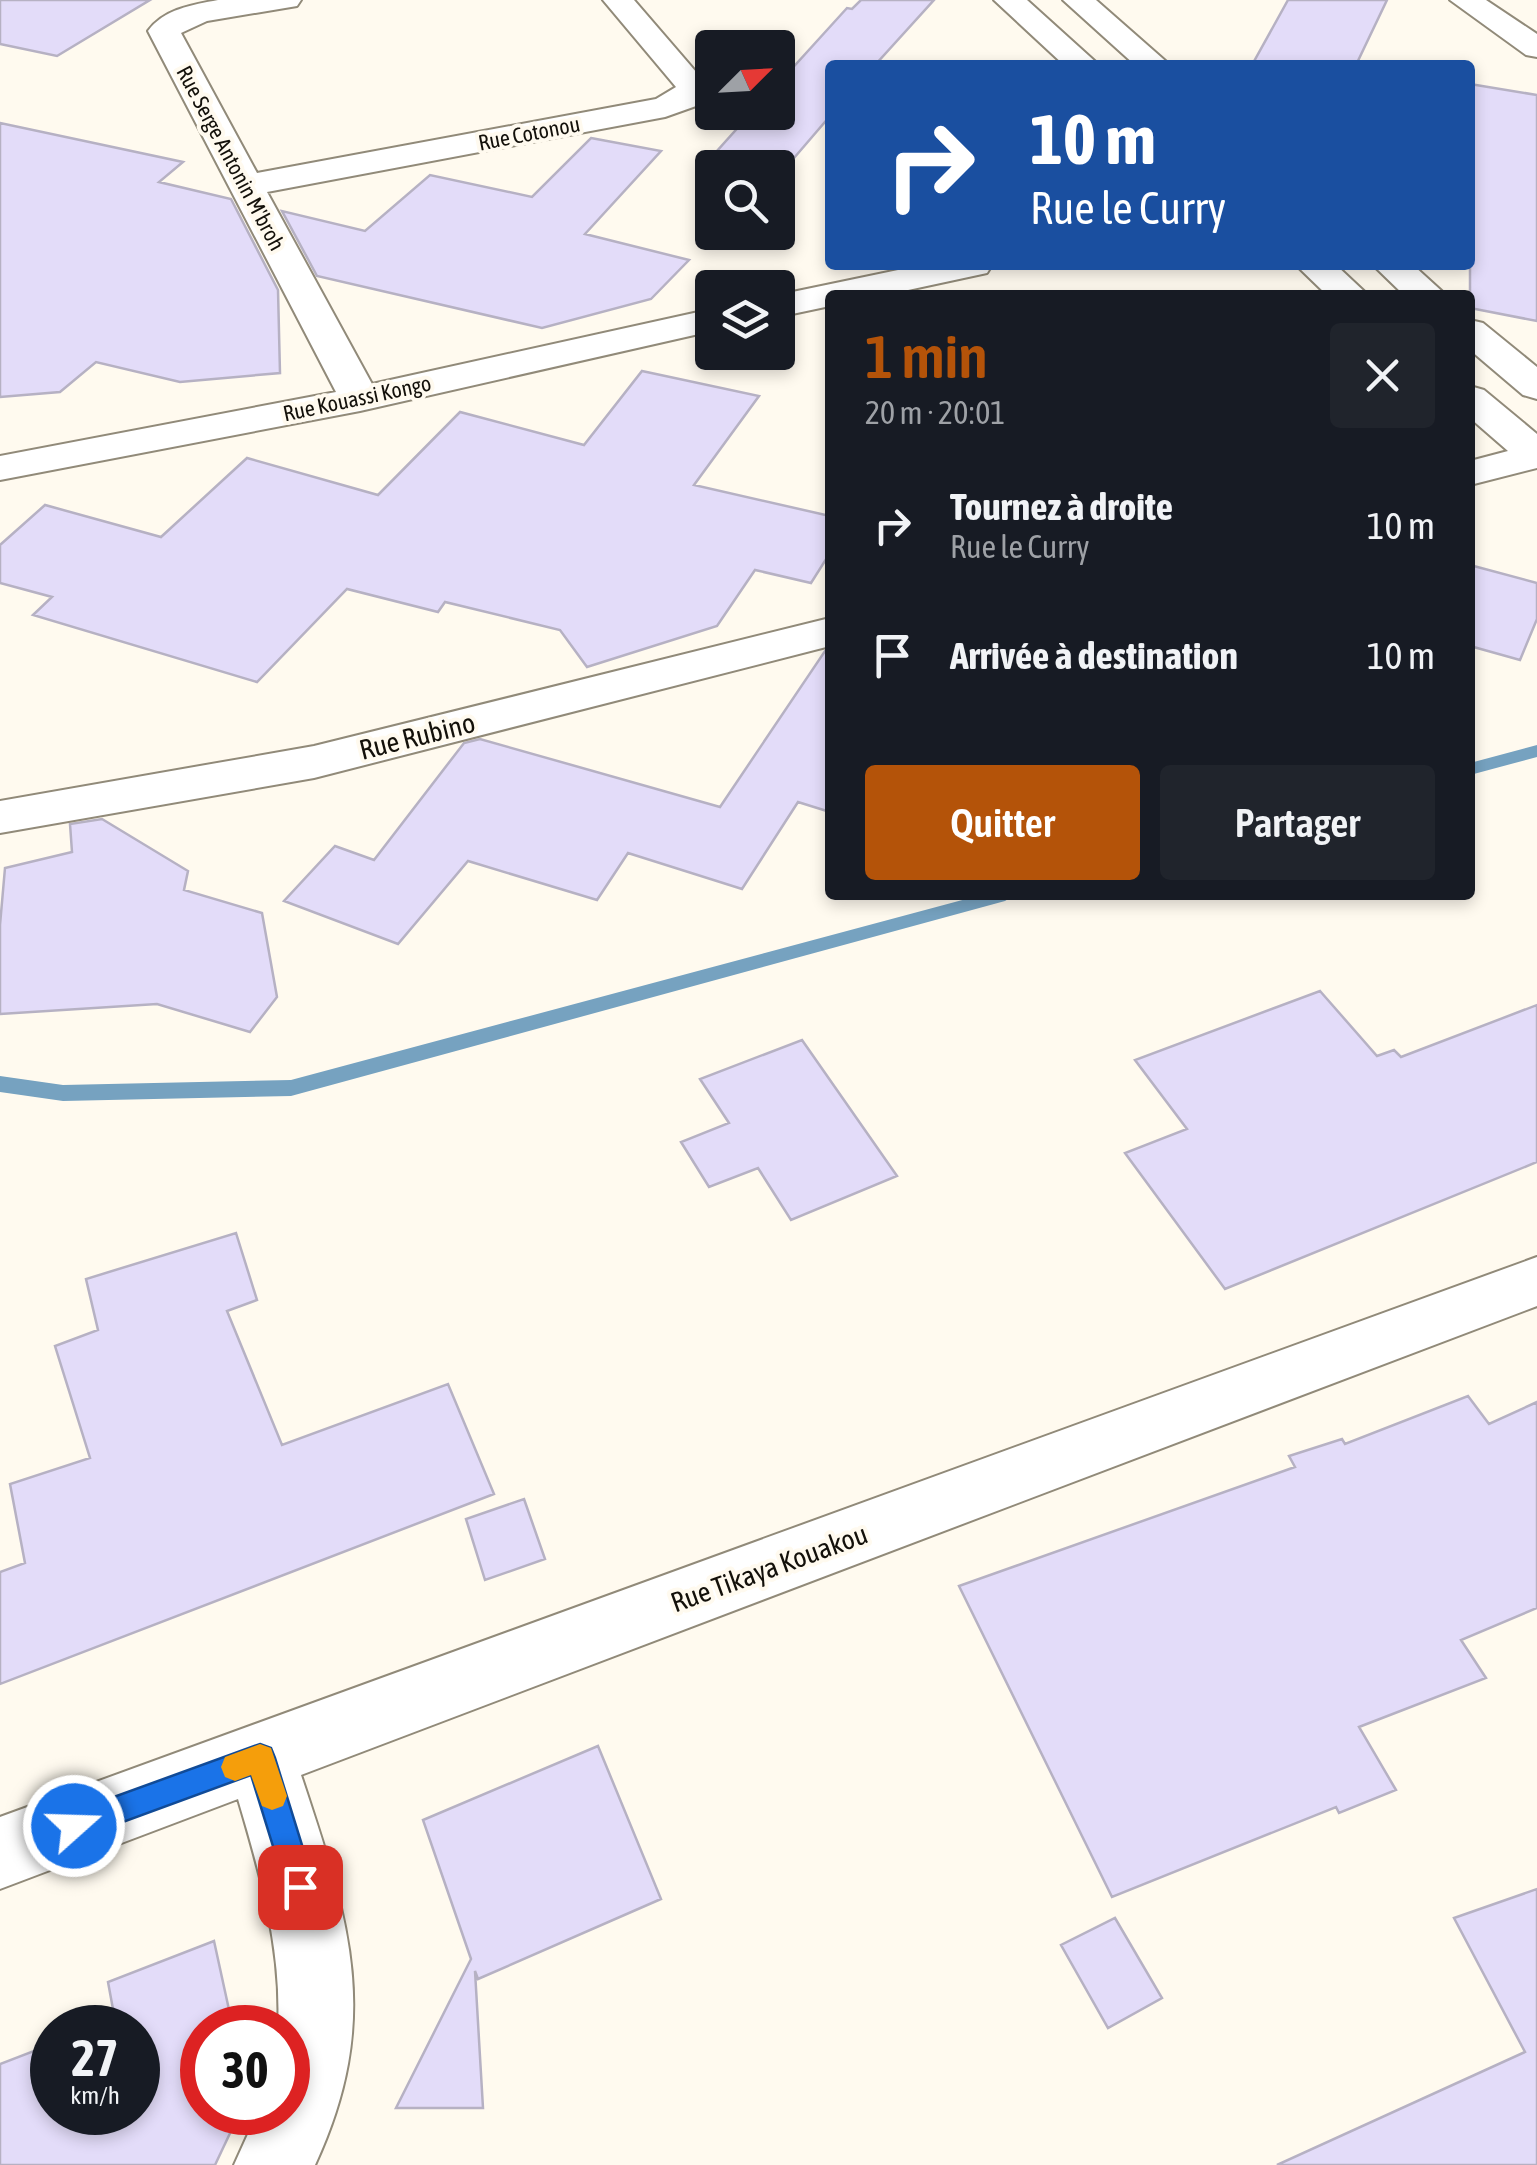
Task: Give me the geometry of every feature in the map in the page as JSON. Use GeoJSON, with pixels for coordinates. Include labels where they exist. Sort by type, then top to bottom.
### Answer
{"type":"FeatureCollection","features":[{"type":"Feature","properties":{"kind":"street","name":"Rue Serge Antonin M'broh"},"geometry":{"type":"LineString","coordinates":[[286,0],[198,14],[171,21],[164,31],[360,399]]}},
{"type":"Feature","properties":{"kind":"street","name":"Rue Cotonou"},"geometry":{"type":"LineString","coordinates":[[246,186],[665,107],[684,99],[693,87],[618,0]]}},
{"type":"Feature","properties":{"kind":"street"},"geometry":{"type":"LineString","coordinates":[[1010,0],[1078,60]]}},
{"type":"Feature","properties":{"kind":"street"},"geometry":{"type":"LineString","coordinates":[[1078,0],[1148,60]]}},
{"type":"Feature","properties":{"kind":"street"},"geometry":{"type":"LineString","coordinates":[[1465,0],[1537,48]]}},
{"type":"Feature","properties":{"kind":"street"},"geometry":{"type":"LineString","coordinates":[[855,290],[950,270]]}},
{"type":"Feature","properties":{"kind":"street"},"geometry":{"type":"LineString","coordinates":[[1320,270],[1343,290]]}},
{"type":"Feature","properties":{"kind":"street"},"geometry":{"type":"LineString","coordinates":[[1397,270],[1421,290]]}},
{"type":"Feature","properties":{"kind":"street"},"geometry":{"type":"LineString","coordinates":[[795,302],[825,296]]}},
{"type":"Feature","properties":{"kind":"street","name":"Rue Kouassi Kongo"},"geometry":{"type":"LineString","coordinates":[[0,468],[360,399],[695,324]]}},
{"type":"Feature","properties":{"kind":"street"},"geometry":{"type":"LineString","coordinates":[[1475,335],[1537,387]]}},
{"type":"Feature","properties":{"kind":"street"},"geometry":{"type":"LineString","coordinates":[[1475,402],[1537,455]]}},
{"type":"Feature","properties":{"kind":"street"},"geometry":{"type":"LineString","coordinates":[[1475,472],[1537,455]]}},
{"type":"Feature","properties":{"kind":"street","name":"Rue Rubino"},"geometry":{"type":"LineString","coordinates":[[0,817],[314,762],[825,633]]}},
{"type":"Feature","properties":{"kind":"street","name":"Rue Tikaya Kouakou"},"geometry":{"type":"LineString","coordinates":[[0,1852],[1537,1281]]}},
{"type":"Feature","properties":{"kind":"street"},"geometry":{"type":"LineString","coordinates":[[260,1758],[307,1914],[316,2026],[308,2087],[274,2165]]}},
{"type":"Feature","properties":{"kind":"building"},"geometry":{"type":"Polygon","coordinates":[[[0,0],[150,0],[57,56],[0,44],[0,0]]]}},
{"type":"Feature","properties":{"kind":"building"},"geometry":{"type":"Polygon","coordinates":[[[861,0],[934,0],[880,60],[825,60],[825,122],[795,157],[795,150],[718,150],[736,130],[795,130],[795,65],[847,8],[852,9],[861,0]]]}},
{"type":"Feature","properties":{"kind":"building"},"geometry":{"type":"Polygon","coordinates":[[[1288,0],[1387,0],[1358,60],[1255,60],[1288,0]]]}},
{"type":"Feature","properties":{"kind":"building"},"geometry":{"type":"Polygon","coordinates":[[[1475,85],[1537,95],[1537,321],[1475,309],[1475,290],[1470,290],[1470,270],[1475,270],[1475,85]]]}},
{"type":"Feature","properties":{"kind":"building"},"geometry":{"type":"Polygon","coordinates":[[[0,123],[183,162],[159,182],[231,199],[278,290],[280,373],[180,382],[96,362],[60,392],[0,397],[0,123]]]}},
{"type":"Feature","properties":{"kind":"building"},"geometry":{"type":"Polygon","coordinates":[[[591,138],[661,151],[585,234],[689,260],[651,299],[542,328],[317,276],[282,211],[365,231],[430,175],[532,197],[591,138]]]}},
{"type":"Feature","properties":{"kind":"building"},"geometry":{"type":"Polygon","coordinates":[[[642,371],[759,396],[694,485],[825,515],[825,561],[811,583],[755,570],[717,626],[587,667],[560,630],[445,602],[438,612],[347,589],[257,682],[33,615],[52,597],[0,583],[0,545],[45,505],[161,537],[247,458],[378,495],[460,412],[584,445],[642,371]]]}},
{"type":"Feature","properties":{"kind":"building"},"geometry":{"type":"Polygon","coordinates":[[[1475,566],[1537,583],[1537,619],[1520,660],[1475,647],[1475,566]]]}},
{"type":"Feature","properties":{"kind":"building"},"geometry":{"type":"Polygon","coordinates":[[[825,651],[825,810],[798,802],[742,889],[628,853],[597,900],[468,861],[398,944],[284,901],[335,846],[374,860],[464,743],[480,739],[720,807],[825,651]]]}},
{"type":"Feature","properties":{"kind":"building"},"geometry":{"type":"Polygon","coordinates":[[[102,819],[188,871],[184,890],[262,913],[277,997],[250,1032],[157,1004],[0,1014],[0,925],[5,868],[72,852],[70,824],[102,819]]]}},
{"type":"Feature","properties":{"kind":"building"},"geometry":{"type":"Polygon","coordinates":[[[1320,991],[1377,1056],[1394,1050],[1401,1057],[1537,1005],[1537,1162],[1225,1289],[1125,1153],[1187,1129],[1135,1060],[1320,991]]]}},
{"type":"Feature","properties":{"kind":"building"},"geometry":{"type":"Polygon","coordinates":[[[802,1040],[897,1176],[791,1220],[758,1168],[709,1187],[681,1142],[729,1123],[700,1079],[802,1040]]]}},
{"type":"Feature","properties":{"kind":"building"},"geometry":{"type":"Polygon","coordinates":[[[236,1233],[257,1300],[227,1311],[282,1445],[448,1384],[494,1494],[0,1684],[0,1572],[25,1563],[10,1484],[90,1458],[55,1346],[98,1330],[86,1279],[236,1233]]]}},
{"type":"Feature","properties":{"kind":"building"},"geometry":{"type":"Polygon","coordinates":[[[1468,1396],[1489,1424],[1537,1402],[1537,1608],[1461,1640],[1486,1678],[1359,1727],[1396,1790],[1339,1813],[1336,1807],[1112,1897],[959,1586],[1295,1467],[1289,1456],[1342,1439],[1345,1444],[1468,1396]]]}},
{"type":"Feature","properties":{"kind":"building"},"geometry":{"type":"Polygon","coordinates":[[[524,1499],[545,1559],[485,1580],[466,1519],[524,1499]]]}},
{"type":"Feature","properties":{"kind":"building"},"geometry":{"type":"Polygon","coordinates":[[[598,1746],[661,1899],[478,1979],[475,1971],[483,2108],[396,2108],[471,1959],[423,1820],[598,1746]]]}},
{"type":"Feature","properties":{"kind":"building"},"geometry":{"type":"Polygon","coordinates":[[[1537,1889],[1537,2165],[1277,2165],[1525,2052],[1454,1918],[1537,1889]]]}},
{"type":"Feature","properties":{"kind":"building"},"geometry":{"type":"Polygon","coordinates":[[[1115,1918],[1162,1998],[1108,2028],[1061,1945],[1115,1918]]]}},
{"type":"Feature","properties":{"kind":"building"},"geometry":{"type":"Polygon","coordinates":[[[214,1941],[228,2005],[180,2005],[180,2135],[229,2135],[215,2165],[0,2165],[0,2064],[30,2052],[30,2135],[160,2135],[160,2005],[112,2005],[108,1982],[214,1941]]]}},
{"type":"Feature","properties":{"kind":"waterway"},"geometry":{"type":"LineString","coordinates":[[1475,768],[1537,751]]}},
{"type":"Feature","properties":{"kind":"waterway"},"geometry":{"type":"LineString","coordinates":[[0,1084],[63,1093],[291,1088],[987,900]]}},
{"type":"Feature","properties":{"kind":"slow traffic"},"geometry":{"type":"LineString","coordinates":[[235,1767],[260,1758],[272,1796]]}},
{"type":"Feature","properties":{"kind":"route"},"geometry":{"type":"LineString","coordinates":[[74,1826],[260,1758],[300,1887]]}}]}
